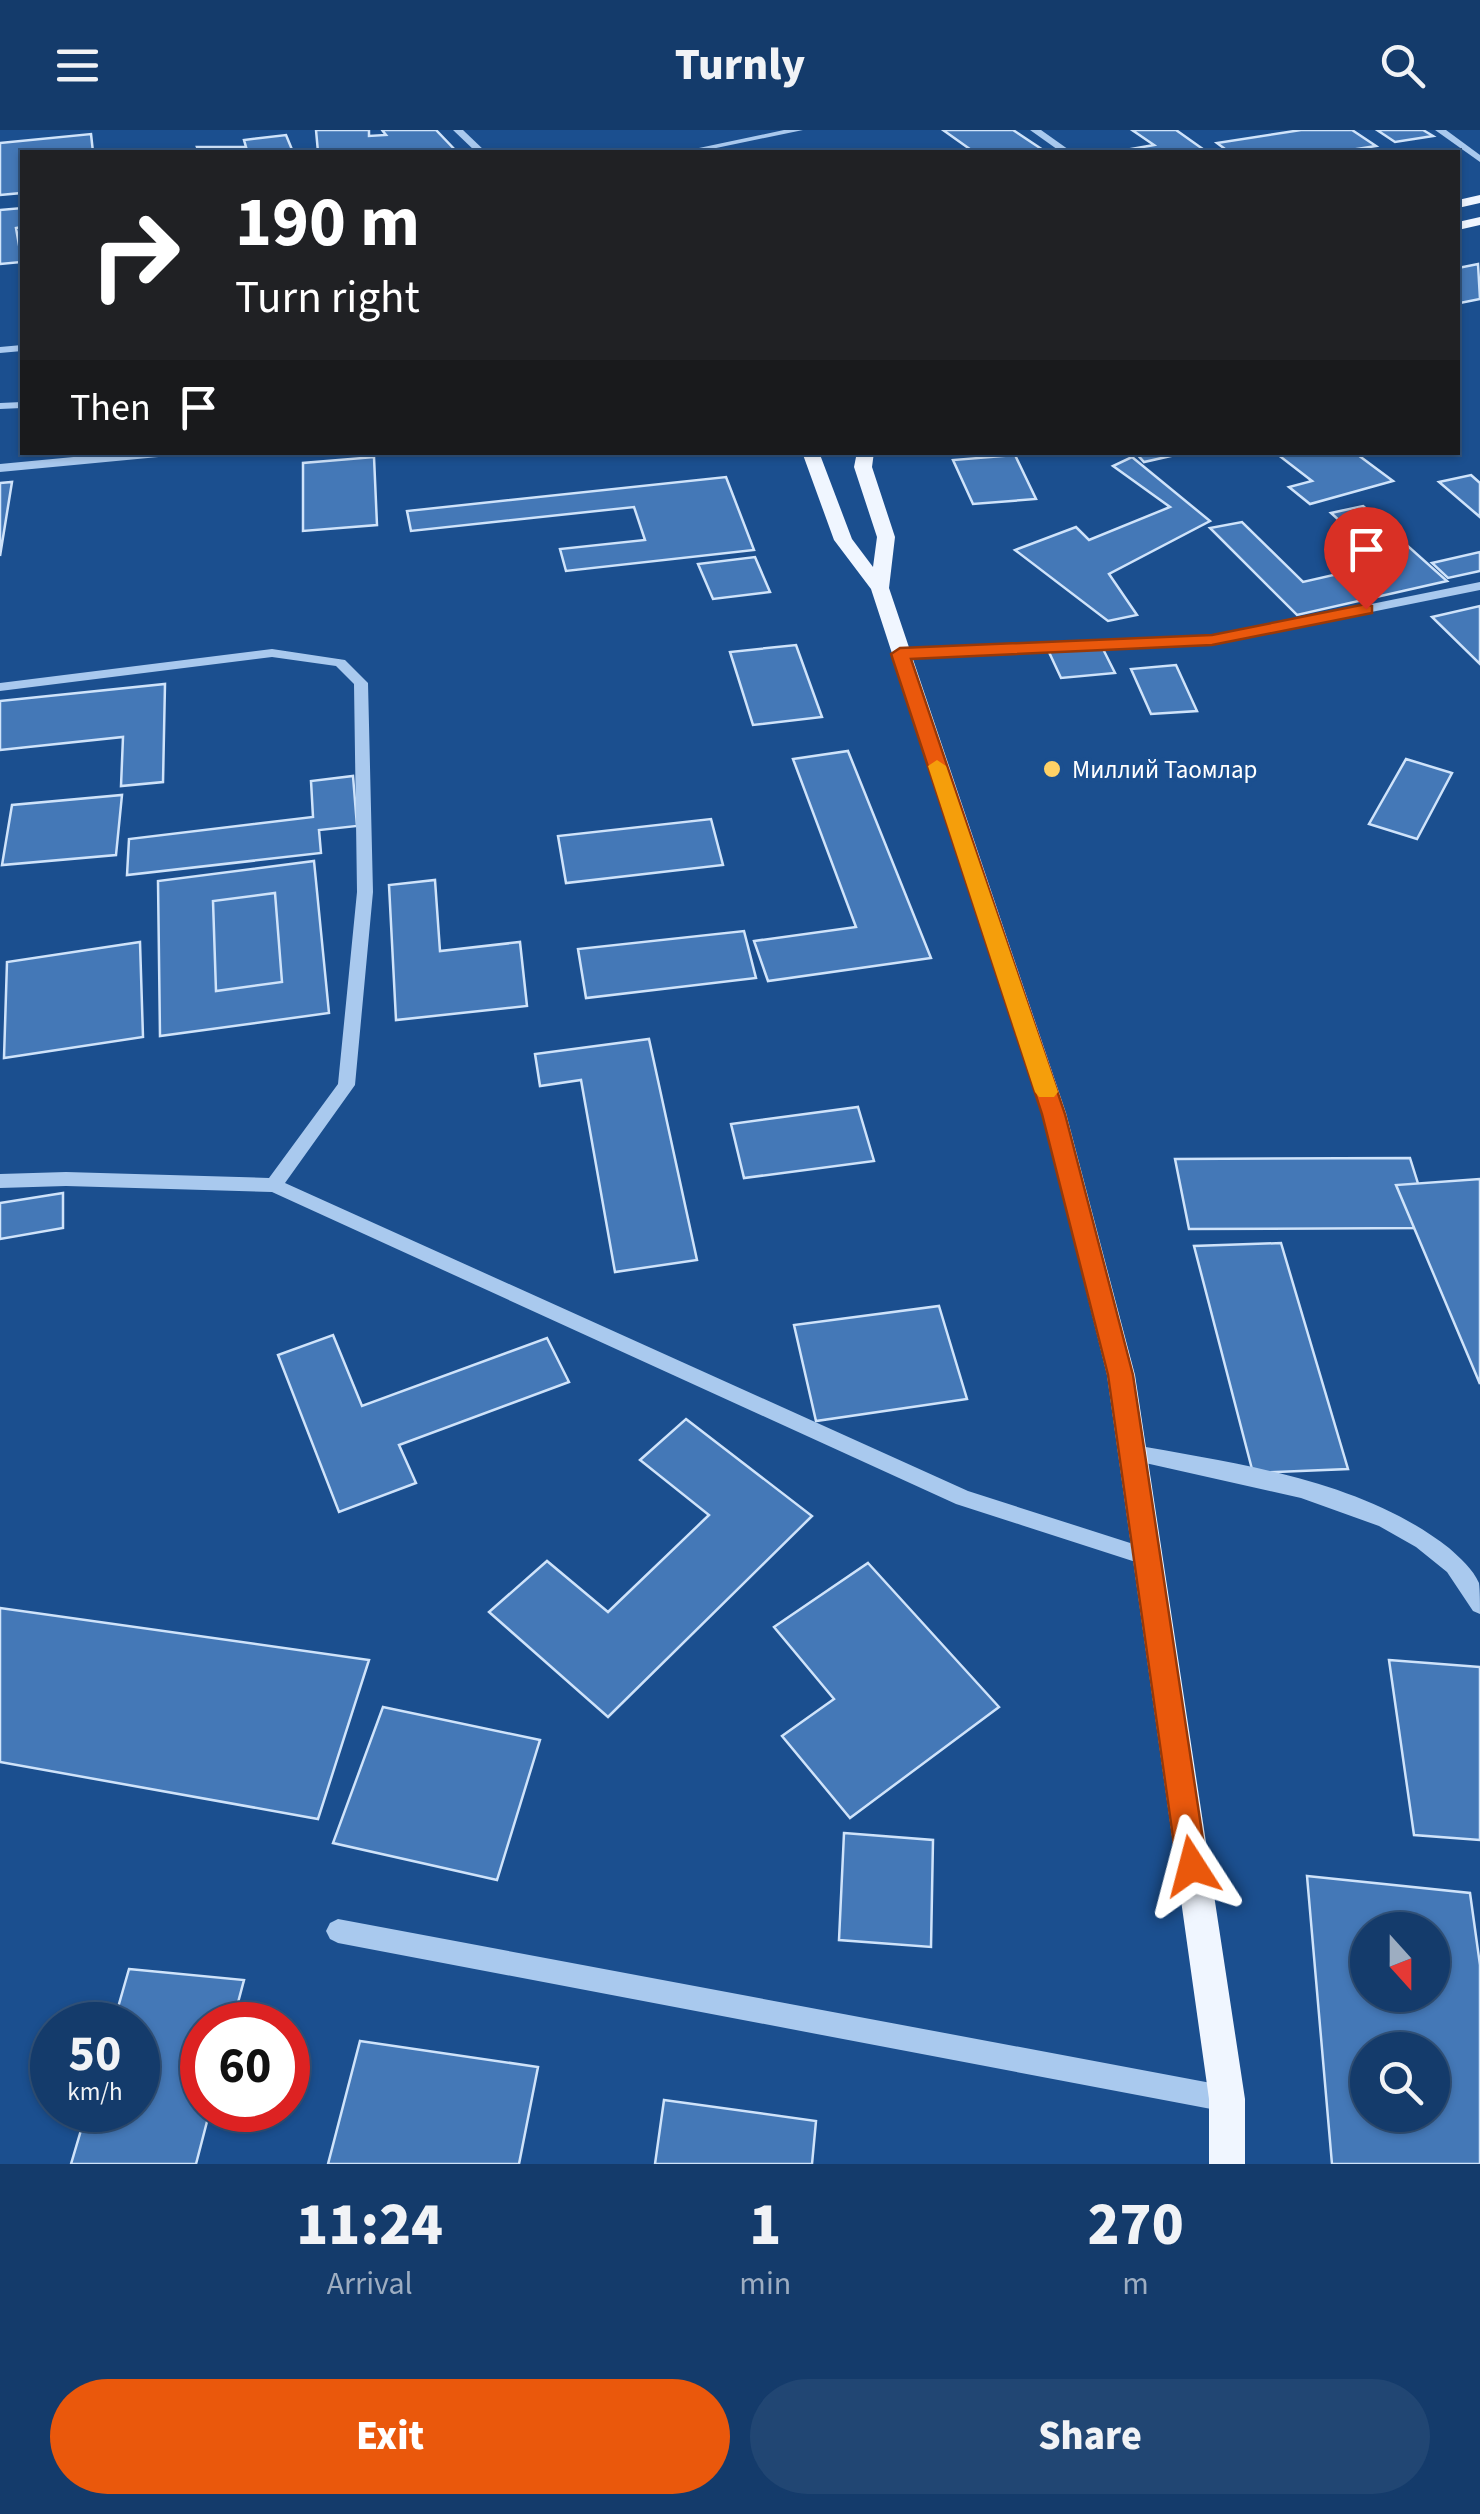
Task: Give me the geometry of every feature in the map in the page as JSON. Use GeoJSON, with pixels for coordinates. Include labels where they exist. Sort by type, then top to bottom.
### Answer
{"type":"FeatureCollection","features":[{"type":"Feature","properties":{"kind":"main road"},"geometry":{"type":"LineString","coordinates":[[811,455],[843,540],[880,588],[1054,1114],[1120,1375],[1227,2099],[1228,2164]]}},
{"type":"Feature","properties":{"kind":"main road"},"geometry":{"type":"LineString","coordinates":[[865,455],[863,468],[886,537],[880,588]]}},
{"type":"Feature","properties":{"kind":"street"},"geometry":{"type":"LineString","coordinates":[[458,130],[480,150]]}},
{"type":"Feature","properties":{"kind":"street"},"geometry":{"type":"LineString","coordinates":[[694,150],[798,130]]}},
{"type":"Feature","properties":{"kind":"street"},"geometry":{"type":"LineString","coordinates":[[1035,130],[1064,150]]}},
{"type":"Feature","properties":{"kind":"street"},"geometry":{"type":"LineString","coordinates":[[1440,130],[1480,159]]}},
{"type":"Feature","properties":{"kind":"street"},"geometry":{"type":"LineString","coordinates":[[0,468],[137,455]]}},
{"type":"Feature","properties":{"kind":"street"},"geometry":{"type":"LineString","coordinates":[[900,654],[1212,640],[1480,586]]}},
{"type":"Feature","properties":{"kind":"street"},"geometry":{"type":"LineString","coordinates":[[0,687],[272,654],[340,663],[360,683],[365,892],[346,1085],[274,1185]]}},
{"type":"Feature","properties":{"kind":"street"},"geometry":{"type":"LineString","coordinates":[[0,1181],[66,1178],[274,1185],[964,1498],[1146,1556]]}},
{"type":"Feature","properties":{"kind":"street"},"geometry":{"type":"LineString","coordinates":[[1130,1452],[1264,1478],[1408,1531],[1456,1566],[1480,1604]]}},
{"type":"Feature","properties":{"kind":"street"},"geometry":{"type":"LineString","coordinates":[[338,1931],[1227,2099]]}},
{"type":"Feature","properties":{"kind":"building"},"geometry":{"type":"Polygon","coordinates":[[[316,130],[369,130],[369,136],[386,135],[382,130],[436,130],[455,150],[318,150],[316,130]]]}},
{"type":"Feature","properties":{"kind":"building"},"geometry":{"type":"Polygon","coordinates":[[[943,130],[1013,130],[1043,150],[971,150],[943,130]]]}},
{"type":"Feature","properties":{"kind":"building"},"geometry":{"type":"Polygon","coordinates":[[[1132,130],[1176,130],[1204,150],[1125,150],[1154,145],[1132,130]]]}},
{"type":"Feature","properties":{"kind":"building"},"geometry":{"type":"Polygon","coordinates":[[[1301,130],[1352,130],[1376,146],[1351,150],[1226,150],[1217,143],[1301,130]]]}},
{"type":"Feature","properties":{"kind":"building"},"geometry":{"type":"Polygon","coordinates":[[[1377,130],[1423,130],[1433,136],[1395,142],[1377,130]]]}},
{"type":"Feature","properties":{"kind":"building"},"geometry":{"type":"Polygon","coordinates":[[[91,134],[93,150],[20,150],[20,193],[0,195],[0,143],[91,134]]]}},
{"type":"Feature","properties":{"kind":"building"},"geometry":{"type":"Polygon","coordinates":[[[286,135],[292,150],[197,147],[246,147],[244,140],[286,135]]]}},
{"type":"Feature","properties":{"kind":"building"},"geometry":{"type":"Polygon","coordinates":[[[20,208],[20,227],[16,228],[20,262],[0,264],[0,210],[20,208]]]}},
{"type":"Feature","properties":{"kind":"building"},"geometry":{"type":"Polygon","coordinates":[[[1478,264],[1480,299],[1460,303],[1460,268],[1478,264]]]}},
{"type":"Feature","properties":{"kind":"building"},"geometry":{"type":"Polygon","coordinates":[[[1015,455],[1036,499],[973,504],[953,460],[1015,455]]]}},
{"type":"Feature","properties":{"kind":"building"},"geometry":{"type":"Polygon","coordinates":[[[1138,455],[1175,455],[1144,462],[1138,455]]]}},
{"type":"Feature","properties":{"kind":"building"},"geometry":{"type":"Polygon","coordinates":[[[1278,455],[1358,455],[1393,481],[1310,504],[1289,487],[1312,481],[1278,455]]]}},
{"type":"Feature","properties":{"kind":"building"},"geometry":{"type":"Polygon","coordinates":[[[374,457],[377,525],[303,531],[303,463],[374,457]]]}},
{"type":"Feature","properties":{"kind":"building"},"geometry":{"type":"Polygon","coordinates":[[[1132,457],[1210,521],[1109,574],[1137,615],[1108,621],[1015,550],[1076,527],[1089,540],[1170,507],[1113,466],[1132,457]]]}},
{"type":"Feature","properties":{"kind":"building"},"geometry":{"type":"Polygon","coordinates":[[[1471,475],[1480,483],[1480,517],[1439,482],[1471,475]]]}},
{"type":"Feature","properties":{"kind":"building"},"geometry":{"type":"Polygon","coordinates":[[[726,477],[754,550],[566,571],[560,549],[645,540],[634,507],[411,531],[407,511],[726,477]]]}},
{"type":"Feature","properties":{"kind":"building"},"geometry":{"type":"Polygon","coordinates":[[[12,482],[0,556],[0,483],[12,482]]]}},
{"type":"Feature","properties":{"kind":"building"},"geometry":{"type":"Polygon","coordinates":[[[1363,506],[1447,581],[1297,615],[1210,528],[1242,522],[1303,582],[1386,563],[1331,513],[1363,506]]]}},
{"type":"Feature","properties":{"kind":"building"},"geometry":{"type":"Polygon","coordinates":[[[1480,552],[1480,571],[1448,578],[1432,563],[1480,552]]]}},
{"type":"Feature","properties":{"kind":"building"},"geometry":{"type":"Polygon","coordinates":[[[755,557],[770,592],[713,599],[698,564],[755,557]]]}},
{"type":"Feature","properties":{"kind":"building"},"geometry":{"type":"Polygon","coordinates":[[[1480,606],[1480,664],[1432,617],[1480,606]]]}},
{"type":"Feature","properties":{"kind":"building"},"geometry":{"type":"Polygon","coordinates":[[[796,645],[822,717],[753,725],[730,652],[796,645]]]}},
{"type":"Feature","properties":{"kind":"building"},"geometry":{"type":"Polygon","coordinates":[[[1101,645],[1115,673],[1061,678],[1048,650],[1101,645]]]}},
{"type":"Feature","properties":{"kind":"building"},"geometry":{"type":"Polygon","coordinates":[[[1176,665],[1197,711],[1151,714],[1131,669],[1176,665]]]}},
{"type":"Feature","properties":{"kind":"building"},"geometry":{"type":"Polygon","coordinates":[[[165,684],[163,782],[121,786],[123,737],[0,750],[0,701],[165,684]]]}},
{"type":"Feature","properties":{"kind":"building"},"geometry":{"type":"Polygon","coordinates":[[[848,751],[931,958],[768,981],[754,941],[856,927],[793,759],[848,751]]]}},
{"type":"Feature","properties":{"kind":"building"},"geometry":{"type":"Polygon","coordinates":[[[1406,759],[1452,773],[1417,839],[1369,824],[1406,759]]]}},
{"type":"Feature","properties":{"kind":"building"},"geometry":{"type":"Polygon","coordinates":[[[353,776],[357,826],[319,830],[321,853],[127,875],[129,839],[313,817],[311,781],[353,776]]]}},
{"type":"Feature","properties":{"kind":"building"},"geometry":{"type":"Polygon","coordinates":[[[122,795],[116,855],[2,865],[12,805],[122,795]]]}},
{"type":"Feature","properties":{"kind":"building"},"geometry":{"type":"Polygon","coordinates":[[[711,819],[723,865],[566,883],[558,836],[711,819]]]}},
{"type":"Feature","properties":{"kind":"building"},"geometry":{"type":"Polygon","coordinates":[[[314,861],[329,1013],[160,1036],[158,881],[314,861]]]}},
{"type":"Feature","properties":{"kind":"building"},"geometry":{"type":"Polygon","coordinates":[[[435,880],[440,951],[520,942],[527,1006],[396,1020],[389,885],[435,880]]]}},
{"type":"Feature","properties":{"kind":"building"},"geometry":{"type":"Polygon","coordinates":[[[275,893],[282,982],[216,991],[213,901],[275,893]]]}},
{"type":"Feature","properties":{"kind":"building"},"geometry":{"type":"Polygon","coordinates":[[[744,931],[756,978],[586,998],[578,949],[744,931]]]}},
{"type":"Feature","properties":{"kind":"building"},"geometry":{"type":"Polygon","coordinates":[[[140,942],[143,1037],[4,1058],[7,962],[140,942]]]}},
{"type":"Feature","properties":{"kind":"building"},"geometry":{"type":"Polygon","coordinates":[[[649,1039],[697,1260],[615,1272],[581,1080],[540,1086],[535,1054],[649,1039]]]}},
{"type":"Feature","properties":{"kind":"building"},"geometry":{"type":"Polygon","coordinates":[[[858,1107],[874,1161],[744,1178],[731,1124],[858,1107]]]}},
{"type":"Feature","properties":{"kind":"building"},"geometry":{"type":"Polygon","coordinates":[[[1410,1158],[1432,1228],[1189,1229],[1175,1159],[1410,1158]]]}},
{"type":"Feature","properties":{"kind":"building"},"geometry":{"type":"Polygon","coordinates":[[[1480,1179],[1480,1384],[1396,1185],[1480,1179]]]}},
{"type":"Feature","properties":{"kind":"building"},"geometry":{"type":"Polygon","coordinates":[[[63,1193],[63,1228],[0,1239],[0,1203],[63,1193]]]}},
{"type":"Feature","properties":{"kind":"building"},"geometry":{"type":"Polygon","coordinates":[[[1281,1243],[1348,1469],[1253,1473],[1194,1246],[1281,1243]]]}},
{"type":"Feature","properties":{"kind":"building"},"geometry":{"type":"Polygon","coordinates":[[[939,1306],[967,1399],[816,1421],[794,1325],[939,1306]]]}},
{"type":"Feature","properties":{"kind":"building"},"geometry":{"type":"Polygon","coordinates":[[[333,1335],[362,1406],[547,1338],[569,1382],[399,1445],[416,1483],[339,1512],[278,1355],[333,1335]]]}},
{"type":"Feature","properties":{"kind":"building"},"geometry":{"type":"Polygon","coordinates":[[[686,1419],[812,1516],[608,1717],[489,1612],[547,1561],[608,1612],[709,1515],[640,1460],[686,1419]]]}},
{"type":"Feature","properties":{"kind":"building"},"geometry":{"type":"Polygon","coordinates":[[[868,1563],[999,1707],[850,1818],[782,1736],[834,1699],[774,1627],[868,1563]]]}},
{"type":"Feature","properties":{"kind":"building"},"geometry":{"type":"Polygon","coordinates":[[[0,1608],[369,1660],[318,1819],[0,1762],[0,1608]]]}},
{"type":"Feature","properties":{"kind":"building"},"geometry":{"type":"Polygon","coordinates":[[[1389,1660],[1480,1667],[1480,1840],[1414,1835],[1389,1660]]]}},
{"type":"Feature","properties":{"kind":"building"},"geometry":{"type":"Polygon","coordinates":[[[383,1707],[540,1740],[497,1880],[333,1843],[383,1707]]]}},
{"type":"Feature","properties":{"kind":"building"},"geometry":{"type":"Polygon","coordinates":[[[844,1833],[933,1840],[931,1947],[839,1940],[844,1833]]]}},
{"type":"Feature","properties":{"kind":"building"},"geometry":{"type":"Polygon","coordinates":[[[1307,1876],[1470,1893],[1480,1965],[1480,2164],[1332,2164],[1307,1876]]]}},
{"type":"Feature","properties":{"kind":"building"},"geometry":{"type":"Polygon","coordinates":[[[129,1969],[244,1980],[238,2002],[180,2002],[180,2132],[204,2132],[196,2164],[71,2164],[80,2132],[160,2132],[160,2002],[120,2002],[129,1969]]]}},
{"type":"Feature","properties":{"kind":"building"},"geometry":{"type":"Polygon","coordinates":[[[360,2041],[538,2067],[519,2164],[328,2164],[360,2041]]]}},
{"type":"Feature","properties":{"kind":"building"},"geometry":{"type":"Polygon","coordinates":[[[664,2100],[816,2121],[812,2164],[655,2164],[664,2100]]]}},
{"type":"Feature","properties":{"kind":"slow traffic"},"geometry":{"type":"LineString","coordinates":[[937,766],[1047,1092]]}},
{"type":"Feature","properties":{"kind":"place","name":"Миллий Таомлар"},"geometry":{"type":"Point","coordinates":[1052,769]}},
{"type":"Feature","properties":{"kind":"route"},"geometry":{"type":"LineString","coordinates":[[1192,1866],[1120,1375],[1054,1114],[900,654],[1212,640],[1366,609]]}}]}
